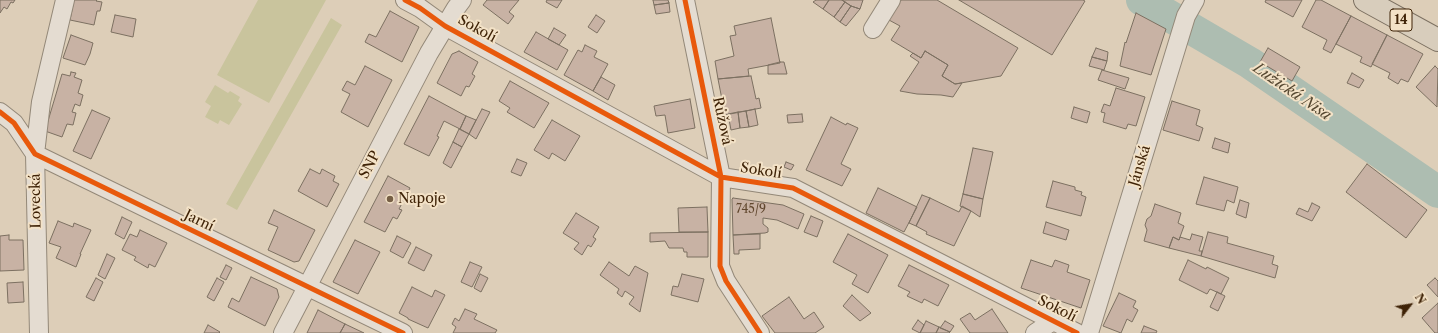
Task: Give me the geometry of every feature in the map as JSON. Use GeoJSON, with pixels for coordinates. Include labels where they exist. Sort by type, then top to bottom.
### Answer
{"type":"FeatureCollection","features":[{"type":"Feature","properties":{"kind":"main road","name":"14"},"geometry":{"type":"LineString","coordinates":[[1365,0],[1438,40]]}},
{"type":"Feature","properties":{"kind":"street","name":"Lovecká"},"geometry":{"type":"LineString","coordinates":[[39,333],[35,154],[41,102],[65,0]]}},
{"type":"Feature","properties":{"kind":"street","name":"Sokolí"},"geometry":{"type":"LineString","coordinates":[[406,0],[445,26],[721,176],[793,188],[1077,333]]}},
{"type":"Feature","properties":{"kind":"street","name":"SNP"},"geometry":{"type":"LineString","coordinates":[[283,333],[306,286],[429,53],[462,0]]}},
{"type":"Feature","properties":{"kind":"street","name":"Růžová"},"geometry":{"type":"LineString","coordinates":[[685,0],[721,176],[720,266],[726,281],[760,333]]}},
{"type":"Feature","properties":{"kind":"street"},"geometry":{"type":"LineString","coordinates":[[873,29],[890,0]]}},
{"type":"Feature","properties":{"kind":"street","name":"Jánská"},"geometry":{"type":"LineString","coordinates":[[1089,333],[1178,40],[1186,16],[1195,0]]}},
{"type":"Feature","properties":{"kind":"street","name":"Jarní"},"geometry":{"type":"LineString","coordinates":[[0,112],[14,123],[35,154],[403,333]]}},
{"type":"Feature","properties":{"kind":"street"},"geometry":{"type":"LineString","coordinates":[[1035,333],[1053,321]]}},
{"type":"Feature","properties":{"kind":"shaded area"},"geometry":{"type":"Polygon","coordinates":[[[258,0],[326,0],[269,103],[217,75],[258,0]]]}},
{"type":"Feature","properties":{"kind":"shaded area"},"geometry":{"type":"Polygon","coordinates":[[[331,18],[342,25],[237,210],[226,204],[331,18]]]}},
{"type":"Feature","properties":{"kind":"shaded area"},"geometry":{"type":"Polygon","coordinates":[[[215,85],[228,93],[230,91],[240,97],[238,101],[242,104],[229,125],[220,120],[218,124],[205,117],[211,106],[205,102],[215,85]]]}},
{"type":"Feature","properties":{"kind":"building"},"geometry":{"type":"Polygon","coordinates":[[[0,0],[15,0],[13,3],[11,2],[7,9],[4,7],[0,13],[0,0]]]}},
{"type":"Feature","properties":{"kind":"building"},"geometry":{"type":"Polygon","coordinates":[[[74,0],[97,0],[96,1],[102,2],[100,11],[97,11],[94,25],[70,20],[74,0]]]}},
{"type":"Feature","properties":{"kind":"building"},"geometry":{"type":"Polygon","coordinates":[[[487,0],[519,0],[509,12],[514,16],[508,24],[483,5],[487,0]]]}},
{"type":"Feature","properties":{"kind":"building"},"geometry":{"type":"Polygon","coordinates":[[[547,0],[562,0],[557,8],[546,2],[547,0]]]}},
{"type":"Feature","properties":{"kind":"building"},"geometry":{"type":"Polygon","coordinates":[[[653,0],[668,0],[669,3],[654,5],[653,0]]]}},
{"type":"Feature","properties":{"kind":"building"},"geometry":{"type":"Polygon","coordinates":[[[816,0],[829,0],[823,9],[813,2],[816,0]]]}},
{"type":"Feature","properties":{"kind":"building"},"geometry":{"type":"Polygon","coordinates":[[[829,0],[842,0],[845,2],[834,17],[823,9],[829,0]]]}},
{"type":"Feature","properties":{"kind":"building"},"geometry":{"type":"Polygon","coordinates":[[[842,0],[863,0],[860,9],[851,6],[842,0]]]}},
{"type":"Feature","properties":{"kind":"building"},"geometry":{"type":"Polygon","coordinates":[[[901,0],[937,0],[1018,48],[1001,76],[955,84],[942,76],[948,65],[925,51],[921,58],[891,40],[900,26],[889,20],[901,0]]]}},
{"type":"Feature","properties":{"kind":"building"},"geometry":{"type":"Polygon","coordinates":[[[959,0],[1083,0],[1085,1],[1052,55],[959,0]]]}},
{"type":"Feature","properties":{"kind":"building"},"geometry":{"type":"Polygon","coordinates":[[[1266,0],[1302,0],[1293,17],[1265,2],[1266,0]]]}},
{"type":"Feature","properties":{"kind":"building"},"geometry":{"type":"Polygon","coordinates":[[[1316,0],[1321,0],[1351,16],[1331,53],[1323,49],[1327,40],[1302,27],[1316,0]]]}},
{"type":"Feature","properties":{"kind":"building"},"geometry":{"type":"Polygon","coordinates":[[[845,2],[851,6],[840,22],[834,17],[845,2]]]}},
{"type":"Feature","properties":{"kind":"building"},"geometry":{"type":"Polygon","coordinates":[[[669,3],[670,12],[656,14],[654,5],[669,3]]]}},
{"type":"Feature","properties":{"kind":"building"},"geometry":{"type":"Polygon","coordinates":[[[851,6],[860,9],[846,26],[840,22],[851,6]]]}},
{"type":"Feature","properties":{"kind":"building"},"geometry":{"type":"Polygon","coordinates":[[[390,11],[419,27],[402,62],[365,42],[369,34],[376,37],[390,11]]]}},
{"type":"Feature","properties":{"kind":"building"},"geometry":{"type":"Polygon","coordinates":[[[1136,13],[1166,29],[1151,75],[1120,66],[1125,42],[1126,43],[1136,13]]]}},
{"type":"Feature","properties":{"kind":"building"},"geometry":{"type":"Polygon","coordinates":[[[115,15],[136,19],[133,37],[111,32],[115,15]]]}},
{"type":"Feature","properties":{"kind":"building"},"geometry":{"type":"Polygon","coordinates":[[[596,15],[605,21],[597,33],[588,27],[596,15]]]}},
{"type":"Feature","properties":{"kind":"building"},"geometry":{"type":"Polygon","coordinates":[[[1351,16],[1387,35],[1371,67],[1360,62],[1362,57],[1336,44],[1351,16]]]}},
{"type":"Feature","properties":{"kind":"building"},"geometry":{"type":"Polygon","coordinates":[[[771,18],[780,63],[748,69],[749,76],[718,79],[715,61],[734,56],[730,36],[736,35],[734,26],[771,18]]]}},
{"type":"Feature","properties":{"kind":"building"},"geometry":{"type":"Polygon","coordinates":[[[554,28],[566,35],[559,45],[548,39],[554,28]]]}},
{"type":"Feature","properties":{"kind":"building"},"geometry":{"type":"Polygon","coordinates":[[[536,32],[568,50],[557,70],[524,52],[536,32]]]}},
{"type":"Feature","properties":{"kind":"building"},"geometry":{"type":"Polygon","coordinates":[[[71,35],[93,43],[85,65],[63,58],[71,35]]]}},
{"type":"Feature","properties":{"kind":"building"},"geometry":{"type":"Polygon","coordinates":[[[1387,35],[1423,54],[1408,82],[1401,79],[1398,84],[1388,78],[1390,73],[1372,64],[1387,35]]]}},
{"type":"Feature","properties":{"kind":"building"},"geometry":{"type":"Polygon","coordinates":[[[585,45],[597,51],[594,57],[608,64],[593,91],[564,75],[578,50],[582,52],[585,45]]]}},
{"type":"Feature","properties":{"kind":"building"},"geometry":{"type":"Polygon","coordinates":[[[1096,48],[1108,52],[1107,61],[1092,57],[1096,48]]]}},
{"type":"Feature","properties":{"kind":"building"},"geometry":{"type":"Polygon","coordinates":[[[1268,48],[1300,67],[1292,81],[1260,62],[1268,48]]]}},
{"type":"Feature","properties":{"kind":"building"},"geometry":{"type":"Polygon","coordinates":[[[459,51],[478,62],[472,74],[475,76],[469,87],[466,86],[461,96],[437,83],[452,54],[459,51]]]}},
{"type":"Feature","properties":{"kind":"building"},"geometry":{"type":"Polygon","coordinates":[[[925,51],[948,65],[942,76],[955,84],[962,83],[953,97],[900,91],[919,62],[910,56],[913,53],[921,58],[925,51]]]}},
{"type":"Feature","properties":{"kind":"building"},"geometry":{"type":"Polygon","coordinates":[[[1092,57],[1107,61],[1104,70],[1089,66],[1092,57]]]}},
{"type":"Feature","properties":{"kind":"building"},"geometry":{"type":"Polygon","coordinates":[[[784,62],[787,74],[768,74],[768,65],[784,62]]]}},
{"type":"Feature","properties":{"kind":"building"},"geometry":{"type":"Polygon","coordinates":[[[365,66],[392,80],[368,127],[341,112],[350,94],[342,90],[347,81],[355,85],[365,66]]]}},
{"type":"Feature","properties":{"kind":"building"},"geometry":{"type":"Polygon","coordinates":[[[1435,66],[1438,69],[1437,107],[1416,87],[1435,66]]]}},
{"type":"Feature","properties":{"kind":"building"},"geometry":{"type":"Polygon","coordinates":[[[1102,70],[1129,78],[1125,89],[1098,80],[1102,70]]]}},
{"type":"Feature","properties":{"kind":"building"},"geometry":{"type":"Polygon","coordinates":[[[71,72],[76,73],[74,77],[82,80],[78,93],[83,95],[80,106],[75,104],[72,112],[76,113],[73,125],[67,124],[62,137],[45,131],[62,74],[70,76],[71,72]]]}},
{"type":"Feature","properties":{"kind":"building"},"geometry":{"type":"Polygon","coordinates":[[[1352,73],[1364,80],[1359,88],[1347,83],[1352,73]]]}},
{"type":"Feature","properties":{"kind":"building"},"geometry":{"type":"Polygon","coordinates":[[[751,76],[756,99],[759,98],[761,108],[725,115],[718,79],[751,76]]]}},
{"type":"Feature","properties":{"kind":"building"},"geometry":{"type":"Polygon","coordinates":[[[601,77],[615,85],[608,100],[593,91],[601,77]]]}},
{"type":"Feature","properties":{"kind":"building"},"geometry":{"type":"Polygon","coordinates":[[[510,81],[549,103],[534,128],[507,112],[510,108],[499,101],[510,81]]]}},
{"type":"Feature","properties":{"kind":"building"},"geometry":{"type":"Polygon","coordinates":[[[1116,88],[1145,97],[1136,126],[1128,124],[1126,129],[1103,122],[1105,113],[1101,112],[1104,104],[1110,106],[1116,88]]]}},
{"type":"Feature","properties":{"kind":"building"},"geometry":{"type":"Polygon","coordinates":[[[429,96],[466,116],[460,129],[444,121],[437,136],[439,137],[429,156],[404,144],[429,96]]]}},
{"type":"Feature","properties":{"kind":"building"},"geometry":{"type":"Polygon","coordinates":[[[690,99],[695,128],[668,133],[665,115],[656,116],[654,106],[690,99]]]}},
{"type":"Feature","properties":{"kind":"building"},"geometry":{"type":"Polygon","coordinates":[[[1172,101],[1200,110],[1196,125],[1203,128],[1199,141],[1163,130],[1172,101]]]}},
{"type":"Feature","properties":{"kind":"building"},"geometry":{"type":"Polygon","coordinates":[[[1074,107],[1090,112],[1087,123],[1071,118],[1074,107]]]}},
{"type":"Feature","properties":{"kind":"building"},"geometry":{"type":"Polygon","coordinates":[[[482,109],[490,112],[476,139],[469,134],[482,109]]]}},
{"type":"Feature","properties":{"kind":"building"},"geometry":{"type":"Polygon","coordinates":[[[755,109],[758,125],[749,127],[746,111],[755,109]]]}},
{"type":"Feature","properties":{"kind":"building"},"geometry":{"type":"Polygon","coordinates":[[[92,110],[110,118],[91,159],[73,151],[92,110]]]}},
{"type":"Feature","properties":{"kind":"building"},"geometry":{"type":"Polygon","coordinates":[[[746,111],[749,127],[740,128],[738,112],[746,111]]]}},
{"type":"Feature","properties":{"kind":"building"},"geometry":{"type":"Polygon","coordinates":[[[738,112],[740,128],[731,130],[728,114],[738,112]]]}},
{"type":"Feature","properties":{"kind":"building"},"geometry":{"type":"Polygon","coordinates":[[[802,114],[803,122],[788,123],[787,115],[802,114]]]}},
{"type":"Feature","properties":{"kind":"building"},"geometry":{"type":"Polygon","coordinates":[[[466,116],[476,120],[469,134],[460,129],[466,116]]]}},
{"type":"Feature","properties":{"kind":"building"},"geometry":{"type":"Polygon","coordinates":[[[831,117],[846,125],[847,123],[858,128],[841,164],[851,169],[842,186],[806,170],[831,117]]]}},
{"type":"Feature","properties":{"kind":"building"},"geometry":{"type":"Polygon","coordinates":[[[552,120],[580,136],[565,161],[552,153],[549,159],[534,150],[552,120]]]}},
{"type":"Feature","properties":{"kind":"building"},"geometry":{"type":"Polygon","coordinates":[[[459,129],[469,134],[462,147],[453,142],[459,129]]]}},
{"type":"Feature","properties":{"kind":"building"},"geometry":{"type":"Polygon","coordinates":[[[1215,138],[1230,143],[1228,153],[1212,148],[1215,138]]]}},
{"type":"Feature","properties":{"kind":"building"},"geometry":{"type":"Polygon","coordinates":[[[453,142],[462,147],[451,168],[443,163],[453,142]]]}},
{"type":"Feature","properties":{"kind":"building"},"geometry":{"type":"Polygon","coordinates":[[[973,148],[993,152],[983,199],[963,194],[973,148]]]}},
{"type":"Feature","properties":{"kind":"building"},"geometry":{"type":"Polygon","coordinates":[[[517,159],[527,163],[521,176],[511,172],[517,159]]]}},
{"type":"Feature","properties":{"kind":"building"},"geometry":{"type":"Polygon","coordinates":[[[786,162],[794,165],[791,170],[784,167],[786,162]]]}},
{"type":"Feature","properties":{"kind":"building"},"geometry":{"type":"Polygon","coordinates":[[[1367,164],[1427,210],[1406,238],[1346,192],[1367,164]]]}},
{"type":"Feature","properties":{"kind":"building"},"geometry":{"type":"Polygon","coordinates":[[[310,169],[320,174],[322,169],[335,176],[333,181],[339,184],[327,207],[298,191],[310,169]]]}},
{"type":"Feature","properties":{"kind":"building","name":"Napoje"},"geometry":{"type":"Polygon","coordinates":[[[388,176],[410,188],[399,209],[402,210],[397,219],[393,217],[385,232],[364,222],[388,176]]]}},
{"type":"Feature","properties":{"kind":"building"},"geometry":{"type":"Polygon","coordinates":[[[1204,177],[1238,187],[1234,203],[1227,200],[1224,211],[1196,204],[1204,177]]]}},
{"type":"Feature","properties":{"kind":"building"},"geometry":{"type":"Polygon","coordinates":[[[1053,181],[1075,187],[1075,190],[1082,192],[1081,195],[1086,197],[1081,216],[1046,207],[1053,181]]]}},
{"type":"Feature","properties":{"kind":"building"},"geometry":{"type":"Polygon","coordinates":[[[878,188],[917,207],[904,232],[866,213],[878,188]]]}},
{"type":"Feature","properties":{"kind":"building"},"geometry":{"type":"Polygon","coordinates":[[[963,194],[983,199],[980,217],[960,206],[963,194]]]}},
{"type":"Feature","properties":{"kind":"building"},"geometry":{"type":"Polygon","coordinates":[[[922,195],[930,198],[916,226],[909,223],[922,195]]]}},
{"type":"Feature","properties":{"kind":"building"},"geometry":{"type":"Polygon","coordinates":[[[733,198],[783,205],[804,214],[798,229],[777,220],[763,218],[763,224],[768,228],[768,232],[733,235],[733,198]]]}},
{"type":"Feature","properties":{"kind":"building"},"geometry":{"type":"Polygon","coordinates":[[[930,198],[959,212],[962,206],[971,211],[954,246],[926,234],[927,232],[916,226],[930,198]]]}},
{"type":"Feature","properties":{"kind":"building"},"geometry":{"type":"Polygon","coordinates":[[[1240,200],[1249,203],[1246,218],[1236,214],[1240,200]]]}},
{"type":"Feature","properties":{"kind":"building"},"geometry":{"type":"Polygon","coordinates":[[[1312,203],[1320,207],[1312,221],[1296,214],[1299,208],[1308,212],[1312,203]]]}},
{"type":"Feature","properties":{"kind":"building"},"geometry":{"type":"Polygon","coordinates":[[[1155,204],[1181,213],[1178,223],[1184,226],[1179,240],[1173,237],[1169,248],[1144,241],[1147,230],[1145,225],[1147,219],[1151,216],[1155,204]]]}},
{"type":"Feature","properties":{"kind":"building"},"geometry":{"type":"Polygon","coordinates":[[[707,207],[708,232],[679,232],[678,208],[707,207]]]}},
{"type":"Feature","properties":{"kind":"building"},"geometry":{"type":"Polygon","coordinates":[[[274,210],[315,230],[299,261],[294,262],[268,250],[278,227],[268,223],[274,210]]]}},
{"type":"Feature","properties":{"kind":"building"},"geometry":{"type":"Polygon","coordinates":[[[576,213],[599,227],[593,237],[596,239],[591,247],[588,245],[582,255],[574,249],[579,243],[563,233],[576,213]]]}},
{"type":"Feature","properties":{"kind":"building"},"geometry":{"type":"Polygon","coordinates":[[[811,216],[823,221],[817,237],[804,232],[811,216]]]}},
{"type":"Feature","properties":{"kind":"building"},"geometry":{"type":"Polygon","coordinates":[[[122,217],[132,222],[124,239],[115,234],[122,217]]]}},
{"type":"Feature","properties":{"kind":"building"},"geometry":{"type":"Polygon","coordinates":[[[58,221],[73,227],[74,223],[91,230],[76,267],[56,258],[61,247],[49,243],[58,221]]]}},
{"type":"Feature","properties":{"kind":"building"},"geometry":{"type":"Polygon","coordinates":[[[1046,222],[1069,230],[1066,240],[1043,233],[1046,222]]]}},
{"type":"Feature","properties":{"kind":"building"},"geometry":{"type":"Polygon","coordinates":[[[140,230],[167,243],[155,267],[149,264],[148,268],[134,260],[136,257],[122,250],[130,234],[137,237],[140,230]]]}},
{"type":"Feature","properties":{"kind":"building"},"geometry":{"type":"Polygon","coordinates":[[[708,232],[708,257],[687,257],[687,252],[684,252],[683,248],[669,248],[665,241],[650,242],[650,233],[708,232]]]}},
{"type":"Feature","properties":{"kind":"building"},"geometry":{"type":"Polygon","coordinates":[[[1208,232],[1228,237],[1227,243],[1274,256],[1272,264],[1278,266],[1275,278],[1201,256],[1208,232]]]}},
{"type":"Feature","properties":{"kind":"building"},"geometry":{"type":"Polygon","coordinates":[[[760,234],[760,249],[739,250],[739,254],[734,254],[733,235],[760,234]]]}},
{"type":"Feature","properties":{"kind":"building"},"geometry":{"type":"Polygon","coordinates":[[[848,234],[888,255],[868,293],[852,284],[857,275],[833,262],[848,234]]]}},
{"type":"Feature","properties":{"kind":"building"},"geometry":{"type":"Polygon","coordinates":[[[1192,234],[1203,237],[1199,251],[1202,251],[1201,256],[1169,248],[1173,237],[1179,240],[1180,237],[1190,240],[1192,234]]]}},
{"type":"Feature","properties":{"kind":"building"},"geometry":{"type":"Polygon","coordinates":[[[9,235],[9,240],[23,240],[24,270],[0,271],[0,236],[9,235]]]}},
{"type":"Feature","properties":{"kind":"building"},"geometry":{"type":"Polygon","coordinates":[[[397,236],[411,243],[403,258],[390,251],[397,236]]]}},
{"type":"Feature","properties":{"kind":"building"},"geometry":{"type":"Polygon","coordinates":[[[355,240],[380,252],[358,294],[333,282],[355,240]]]}},
{"type":"Feature","properties":{"kind":"building"},"geometry":{"type":"Polygon","coordinates":[[[416,247],[432,255],[424,271],[408,263],[416,247]]]}},
{"type":"Feature","properties":{"kind":"building"},"geometry":{"type":"Polygon","coordinates":[[[107,254],[115,258],[105,279],[98,275],[107,254]]]}},
{"type":"Feature","properties":{"kind":"building"},"geometry":{"type":"Polygon","coordinates":[[[1031,260],[1052,267],[1055,260],[1069,265],[1067,272],[1090,280],[1081,308],[1021,288],[1031,260]]]}},
{"type":"Feature","properties":{"kind":"building"},"geometry":{"type":"Polygon","coordinates":[[[1188,260],[1206,269],[1207,267],[1229,278],[1221,294],[1210,289],[1207,294],[1179,280],[1188,260]]]}},
{"type":"Feature","properties":{"kind":"building"},"geometry":{"type":"Polygon","coordinates":[[[470,262],[482,267],[472,287],[461,282],[470,262]]]}},
{"type":"Feature","properties":{"kind":"building"},"geometry":{"type":"Polygon","coordinates":[[[609,262],[629,276],[635,266],[648,273],[640,312],[629,304],[634,297],[625,291],[622,297],[617,293],[619,289],[600,275],[609,262]]]}},
{"type":"Feature","properties":{"kind":"building"},"geometry":{"type":"Polygon","coordinates":[[[226,265],[232,268],[226,280],[220,277],[226,265]]]}},
{"type":"Feature","properties":{"kind":"building"},"geometry":{"type":"Polygon","coordinates":[[[909,265],[949,285],[938,306],[924,299],[922,303],[907,296],[910,292],[898,286],[909,265]]]}},
{"type":"Feature","properties":{"kind":"building"},"geometry":{"type":"Polygon","coordinates":[[[480,274],[488,278],[481,292],[474,288],[480,274]]]}},
{"type":"Feature","properties":{"kind":"building"},"geometry":{"type":"Polygon","coordinates":[[[682,274],[704,279],[698,302],[671,295],[673,286],[678,287],[682,274]]]}},
{"type":"Feature","properties":{"kind":"building"},"geometry":{"type":"Polygon","coordinates":[[[251,277],[277,289],[279,297],[265,326],[228,307],[232,298],[239,302],[251,277]]]}},
{"type":"Feature","properties":{"kind":"building"},"geometry":{"type":"Polygon","coordinates":[[[96,278],[103,282],[94,301],[86,297],[96,278]]]}},
{"type":"Feature","properties":{"kind":"building"},"geometry":{"type":"Polygon","coordinates":[[[217,278],[224,282],[214,301],[207,297],[217,278]]]}},
{"type":"Feature","properties":{"kind":"building"},"geometry":{"type":"Polygon","coordinates":[[[1435,278],[1438,281],[1438,297],[1427,285],[1435,278]]]}},
{"type":"Feature","properties":{"kind":"building"},"geometry":{"type":"Polygon","coordinates":[[[23,282],[24,302],[8,303],[7,283],[23,282]]]}},
{"type":"Feature","properties":{"kind":"building"},"geometry":{"type":"Polygon","coordinates":[[[412,287],[432,297],[435,290],[445,295],[428,328],[399,313],[412,287]]]}},
{"type":"Feature","properties":{"kind":"building"},"geometry":{"type":"Polygon","coordinates":[[[1217,292],[1225,296],[1218,311],[1210,307],[1217,292]]]}},
{"type":"Feature","properties":{"kind":"building"},"geometry":{"type":"Polygon","coordinates":[[[1119,293],[1136,301],[1133,307],[1138,310],[1132,322],[1127,319],[1121,333],[1103,326],[1119,293]]]}},
{"type":"Feature","properties":{"kind":"building"},"geometry":{"type":"Polygon","coordinates":[[[852,295],[871,313],[860,321],[843,306],[852,295]]]}},
{"type":"Feature","properties":{"kind":"building"},"geometry":{"type":"Polygon","coordinates":[[[789,297],[804,319],[814,312],[824,327],[815,333],[775,333],[762,316],[789,297]]]}},
{"type":"Feature","properties":{"kind":"building"},"geometry":{"type":"Polygon","coordinates":[[[1438,303],[1438,333],[1435,333],[1422,318],[1438,303]]]}},
{"type":"Feature","properties":{"kind":"building"},"geometry":{"type":"Polygon","coordinates":[[[465,309],[477,314],[474,319],[497,330],[495,333],[453,333],[456,327],[452,324],[455,318],[459,321],[465,309]]]}},
{"type":"Feature","properties":{"kind":"building"},"geometry":{"type":"Polygon","coordinates":[[[992,309],[1008,333],[970,333],[960,319],[970,313],[975,320],[992,309]]]}},
{"type":"Feature","properties":{"kind":"building"},"geometry":{"type":"Polygon","coordinates":[[[318,310],[345,324],[340,333],[307,333],[318,310]]]}},
{"type":"Feature","properties":{"kind":"building"},"geometry":{"type":"Polygon","coordinates":[[[918,320],[924,325],[920,333],[912,329],[918,320]]]}},
{"type":"Feature","properties":{"kind":"building"},"geometry":{"type":"Polygon","coordinates":[[[926,321],[939,327],[936,333],[920,333],[926,321]]]}},
{"type":"Feature","properties":{"kind":"building"},"geometry":{"type":"Polygon","coordinates":[[[945,321],[954,326],[950,332],[940,328],[945,321]]]}},
{"type":"Feature","properties":{"kind":"building"},"geometry":{"type":"Polygon","coordinates":[[[345,324],[364,333],[340,333],[345,324]]]}},
{"type":"Feature","properties":{"kind":"building"},"geometry":{"type":"Polygon","coordinates":[[[208,325],[220,332],[204,333],[208,325]]]}},
{"type":"Feature","properties":{"kind":"building"},"geometry":{"type":"Polygon","coordinates":[[[1144,326],[1157,331],[1156,333],[1141,333],[1144,326]]]}},
{"type":"Feature","properties":{"kind":"building"},"geometry":{"type":"Polygon","coordinates":[[[939,327],[950,332],[936,333],[939,327]]]}},
{"type":"Feature","properties":{"kind":"waterway","name":"Lužická Nisa"},"geometry":{"type":"LineString","coordinates":[[1142,0],[1250,63],[1438,192]]}},
{"type":"Feature","properties":{"kind":"cycle path"},"geometry":{"type":"LineString","coordinates":[[405,0],[420,8],[445,26],[721,177],[793,188],[1077,333]]}},
{"type":"Feature","properties":{"kind":"cycle path"},"geometry":{"type":"LineString","coordinates":[[685,0],[721,177],[720,266],[726,281],[760,333]]}},
{"type":"Feature","properties":{"kind":"cycle path"},"geometry":{"type":"LineString","coordinates":[[0,112],[14,123],[35,154],[403,333]]}},
{"type":"Feature","properties":{"kind":"place","name":"Napoje"},"geometry":{"type":"Point","coordinates":[390,199]}}]}
